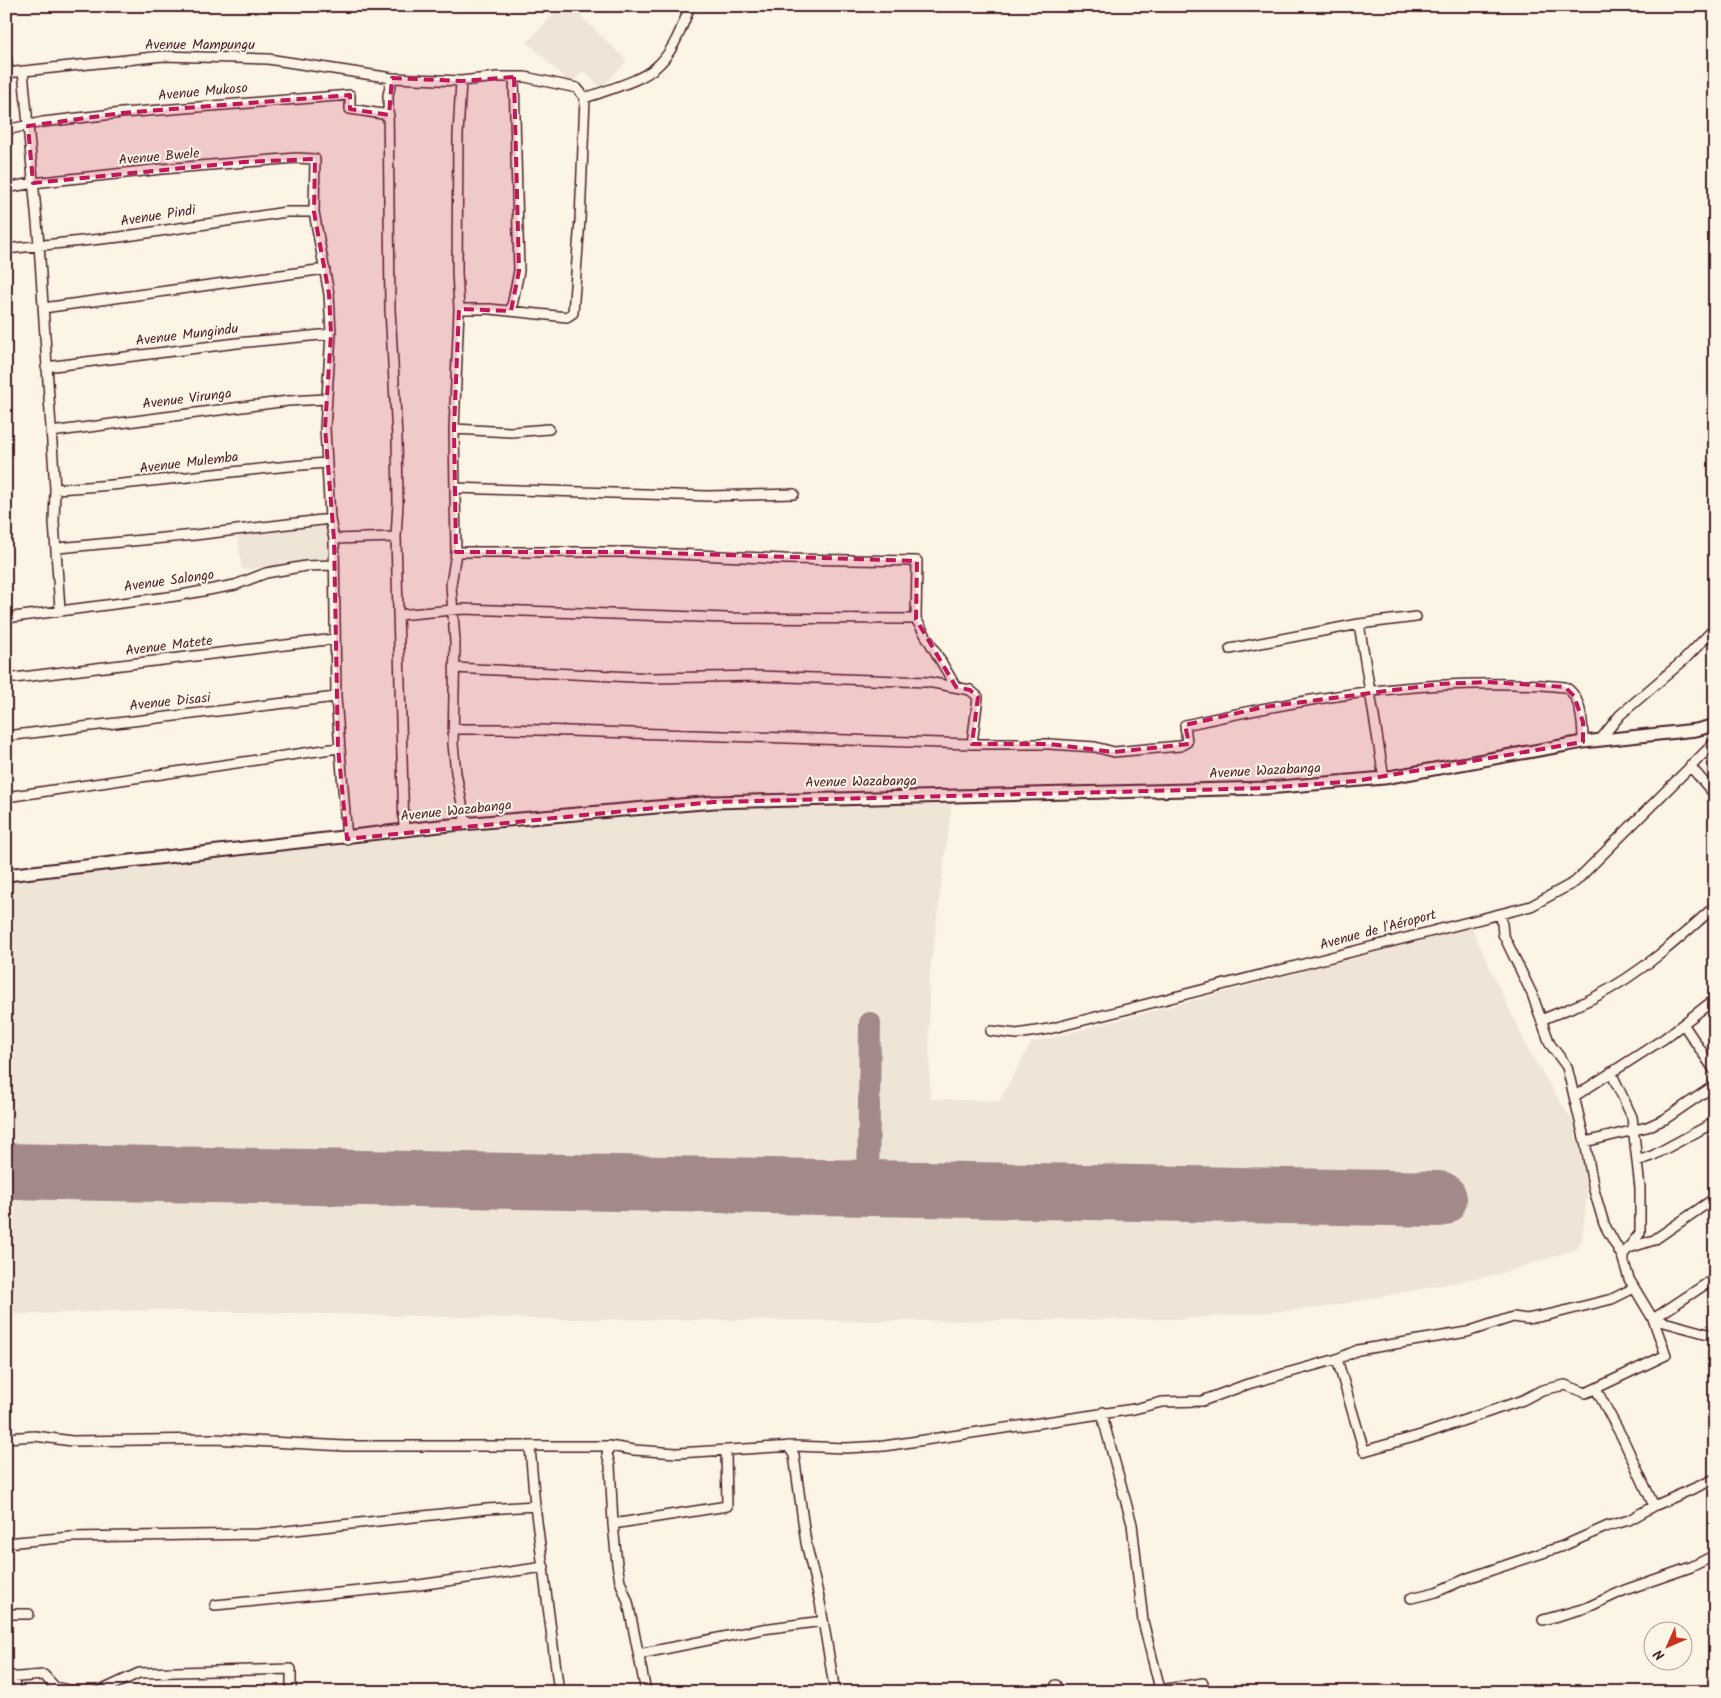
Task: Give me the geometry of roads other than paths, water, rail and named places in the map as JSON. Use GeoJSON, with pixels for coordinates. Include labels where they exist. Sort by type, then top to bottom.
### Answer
{"type":"FeatureCollection","features":[{"type":"Feature","properties":{"kind":"main road","name":"Avenue Wazabanga"},"geometry":{"type":"LineString","coordinates":[[6,875],[347,839],[466,824],[714,802],[1267,788],[1384,778],[1583,742],[1696,730],[1715,725]]}},
{"type":"Feature","properties":{"kind":"street"},"geometry":{"type":"LineString","coordinates":[[459,309],[567,316],[573,313],[580,220],[585,98],[636,80],[656,68],[669,55],[679,37],[690,6]]}},
{"type":"Feature","properties":{"kind":"street"},"geometry":{"type":"LineString","coordinates":[[6,54],[7,73]]}},
{"type":"Feature","properties":{"kind":"street","name":"Avenue Mampungu"},"geometry":{"type":"LineString","coordinates":[[7,73],[163,56],[268,59],[308,63],[392,78],[461,80],[514,77],[577,88],[585,98]]}},
{"type":"Feature","properties":{"kind":"street"},"geometry":{"type":"LineString","coordinates":[[22,71],[39,244],[55,489],[54,522],[58,548],[60,609]]}},
{"type":"Feature","properties":{"kind":"street"},"geometry":{"type":"LineString","coordinates":[[511,311],[519,271],[514,77]]}},
{"type":"Feature","properties":{"kind":"street"},"geometry":{"type":"LineString","coordinates":[[392,78],[388,95],[390,309],[397,437],[398,503],[396,537],[404,831]]}},
{"type":"Feature","properties":{"kind":"street"},"geometry":{"type":"LineString","coordinates":[[461,80],[457,193],[459,309],[454,429],[456,552],[452,585],[456,773],[466,824]]}},
{"type":"Feature","properties":{"kind":"street","name":"Avenue Mukoso"},"geometry":{"type":"LineString","coordinates":[[6,130],[122,113],[350,95],[350,109],[389,115]]}},
{"type":"Feature","properties":{"kind":"street","name":"Avenue Bwele"},"geometry":{"type":"LineString","coordinates":[[6,188],[34,183],[296,158],[315,160],[314,212]]}},
{"type":"Feature","properties":{"kind":"street","name":"Avenue Pindi"},"geometry":{"type":"LineString","coordinates":[[6,249],[39,244],[120,237],[286,212],[314,212]]}},
{"type":"Feature","properties":{"kind":"street"},"geometry":{"type":"LineString","coordinates":[[314,212],[325,269],[331,334],[326,399],[327,463],[330,519],[334,539],[338,748],[347,839]]}},
{"type":"Feature","properties":{"kind":"street"},"geometry":{"type":"LineString","coordinates":[[43,308],[325,269]]}},
{"type":"Feature","properties":{"kind":"street","name":"Avenue Mungindu"},"geometry":{"type":"LineString","coordinates":[[46,367],[237,343],[331,334]]}},
{"type":"Feature","properties":{"kind":"street","name":"Avenue Virunga"},"geometry":{"type":"LineString","coordinates":[[51,432],[288,401],[326,399]]}},
{"type":"Feature","properties":{"kind":"street"},"geometry":{"type":"LineString","coordinates":[[454,429],[511,432],[549,430]]}},
{"type":"Feature","properties":{"kind":"street","name":"Avenue Mulemba"},"geometry":{"type":"LineString","coordinates":[[55,489],[148,482],[263,467],[327,463]]}},
{"type":"Feature","properties":{"kind":"street"},"geometry":{"type":"LineString","coordinates":[[455,488],[708,496],[794,494]]}},
{"type":"Feature","properties":{"kind":"street"},"geometry":{"type":"LineString","coordinates":[[58,548],[195,535],[330,519]]}},
{"type":"Feature","properties":{"kind":"street"},"geometry":{"type":"LineString","coordinates":[[334,539],[396,537]]}},
{"type":"Feature","properties":{"kind":"street"},"geometry":{"type":"LineString","coordinates":[[456,552],[630,552],[775,559],[917,561],[916,619],[956,687]]}},
{"type":"Feature","properties":{"kind":"street","name":"Avenue Salongo"},"geometry":{"type":"LineString","coordinates":[[6,618],[60,609],[176,596],[235,585],[266,573],[306,566],[334,565]]}},
{"type":"Feature","properties":{"kind":"street"},"geometry":{"type":"LineString","coordinates":[[399,615],[453,612],[463,609],[765,619],[916,619]]}},
{"type":"Feature","properties":{"kind":"street"},"geometry":{"type":"LineString","coordinates":[[1230,649],[1359,624],[1416,617]]}},
{"type":"Feature","properties":{"kind":"street"},"geometry":{"type":"LineString","coordinates":[[1359,624],[1368,692],[1384,778]]}},
{"type":"Feature","properties":{"kind":"street"},"geometry":{"type":"LineString","coordinates":[[1600,740],[1620,715],[1684,660],[1715,628]]}},
{"type":"Feature","properties":{"kind":"street","name":"Avenue Matete"},"geometry":{"type":"LineString","coordinates":[[6,679],[335,639]]}},
{"type":"Feature","properties":{"kind":"street"},"geometry":{"type":"LineString","coordinates":[[454,668],[654,678],[759,676],[928,682],[970,690],[978,697],[972,744]]}},
{"type":"Feature","properties":{"kind":"street"},"geometry":{"type":"LineString","coordinates":[[454,729],[972,744],[1049,744],[1095,747],[1114,752],[1160,749],[1186,744],[1188,738],[1185,725],[1264,707],[1368,692],[1488,682],[1565,687],[1571,690],[1583,722],[1583,742]]}},
{"type":"Feature","properties":{"kind":"street","name":"Avenue Disasi"},"geometry":{"type":"LineString","coordinates":[[6,736],[336,698]]}},
{"type":"Feature","properties":{"kind":"street","name":"Avenue de l'Aéroport"},"geometry":{"type":"LineString","coordinates":[[991,1031],[1017,1034],[1049,1030],[1531,906],[1575,882],[1715,742]]}},
{"type":"Feature","properties":{"kind":"street"},"geometry":{"type":"LineString","coordinates":[[6,797],[338,748]]}},
{"type":"Feature","properties":{"kind":"street"},"geometry":{"type":"LineString","coordinates":[[1690,766],[1715,795]]}},
{"type":"Feature","properties":{"kind":"street"},"geometry":{"type":"LineString","coordinates":[[1541,1020],[1595,997],[1628,976],[1666,950],[1715,906]]}},
{"type":"Feature","properties":{"kind":"street"},"geometry":{"type":"LineString","coordinates":[[1337,1359],[1364,1451],[1420,1435],[1523,1400],[1542,1390],[1565,1384],[1586,1393],[1666,1355],[1653,1319],[1634,1288],[1625,1252],[1604,1224],[1594,1190],[1575,1096],[1567,1067],[1550,1044],[1532,994],[1503,934],[1501,914]]}},
{"type":"Feature","properties":{"kind":"street"},"geometry":{"type":"LineString","coordinates":[[1575,1096],[1683,1024],[1715,999]]}},
{"type":"Feature","properties":{"kind":"street"},"geometry":{"type":"LineString","coordinates":[[1683,1024],[1715,1071]]}},
{"type":"Feature","properties":{"kind":"street"},"geometry":{"type":"LineString","coordinates":[[1611,1072],[1632,1116],[1637,1161],[1640,1233],[1625,1252]]}},
{"type":"Feature","properties":{"kind":"street"},"geometry":{"type":"LineString","coordinates":[[1585,1142],[1633,1131],[1665,1119],[1715,1085]]}},
{"type":"Feature","properties":{"kind":"street"},"geometry":{"type":"LineString","coordinates":[[1637,1161],[1652,1156],[1715,1122]]}},
{"type":"Feature","properties":{"kind":"street"},"geometry":{"type":"LineString","coordinates":[[1625,1252],[1654,1240],[1715,1198]]}},
{"type":"Feature","properties":{"kind":"street"},"geometry":{"type":"LineString","coordinates":[[1653,1319],[1715,1278]]}},
{"type":"Feature","properties":{"kind":"street"},"geometry":{"type":"LineString","coordinates":[[6,1438],[35,1436],[88,1442],[214,1439],[346,1446],[530,1448],[609,1446],[677,1453],[788,1446],[846,1448],[884,1446],[1162,1402],[1202,1401],[1248,1384],[1337,1359],[1358,1350],[1467,1332],[1513,1317],[1527,1319],[1552,1314],[1612,1299],[1634,1288]]}},
{"type":"Feature","properties":{"kind":"street"},"geometry":{"type":"LineString","coordinates":[[1653,1319],[1715,1336]]}},
{"type":"Feature","properties":{"kind":"street"},"geometry":{"type":"LineString","coordinates":[[1596,1389],[1623,1439],[1654,1506]]}},
{"type":"Feature","properties":{"kind":"street"},"geometry":{"type":"LineString","coordinates":[[1103,1412],[1104,1424],[1132,1524],[1143,1621],[1160,1689]]}},
{"type":"Feature","properties":{"kind":"street"},"geometry":{"type":"LineString","coordinates":[[609,1446],[612,1524],[620,1581],[628,1602],[646,1692]]}},
{"type":"Feature","properties":{"kind":"street"},"geometry":{"type":"LineString","coordinates":[[788,1446],[794,1455],[806,1543],[823,1621],[835,1692]]}},
{"type":"Feature","properties":{"kind":"street"},"geometry":{"type":"LineString","coordinates":[[530,1448],[535,1506],[559,1692]]}},
{"type":"Feature","properties":{"kind":"street"},"geometry":{"type":"LineString","coordinates":[[612,1524],[727,1506],[726,1451]]}},
{"type":"Feature","properties":{"kind":"street"},"geometry":{"type":"LineString","coordinates":[[1411,1598],[1436,1592],[1468,1578],[1563,1546],[1608,1526],[1629,1520],[1654,1506],[1715,1479]]}},
{"type":"Feature","properties":{"kind":"street"},"geometry":{"type":"LineString","coordinates":[[6,1543],[71,1537],[259,1534],[487,1509],[535,1506]]}},
{"type":"Feature","properties":{"kind":"street"},"geometry":{"type":"LineString","coordinates":[[1543,1620],[1586,1608],[1625,1590],[1691,1567],[1715,1555]]}},
{"type":"Feature","properties":{"kind":"street"},"geometry":{"type":"LineString","coordinates":[[215,1605],[412,1586],[544,1567]]}},
{"type":"Feature","properties":{"kind":"street"},"geometry":{"type":"LineString","coordinates":[[6,1614],[29,1614]]}},
{"type":"Feature","properties":{"kind":"street"},"geometry":{"type":"LineString","coordinates":[[639,1654],[763,1629],[823,1621]]}},
{"type":"Feature","properties":{"kind":"street"},"geometry":{"type":"LineString","coordinates":[[98,1692],[139,1674],[291,1669],[291,1692]]}},
{"type":"Feature","properties":{"kind":"street"},"geometry":{"type":"LineString","coordinates":[[15,1692],[9,1675],[44,1675],[55,1687],[79,1692]]}},
{"type":"Feature","properties":{"kind":"street"},"geometry":{"type":"LineString","coordinates":[[1149,1692],[1203,1683],[1204,1692]]}}]}
